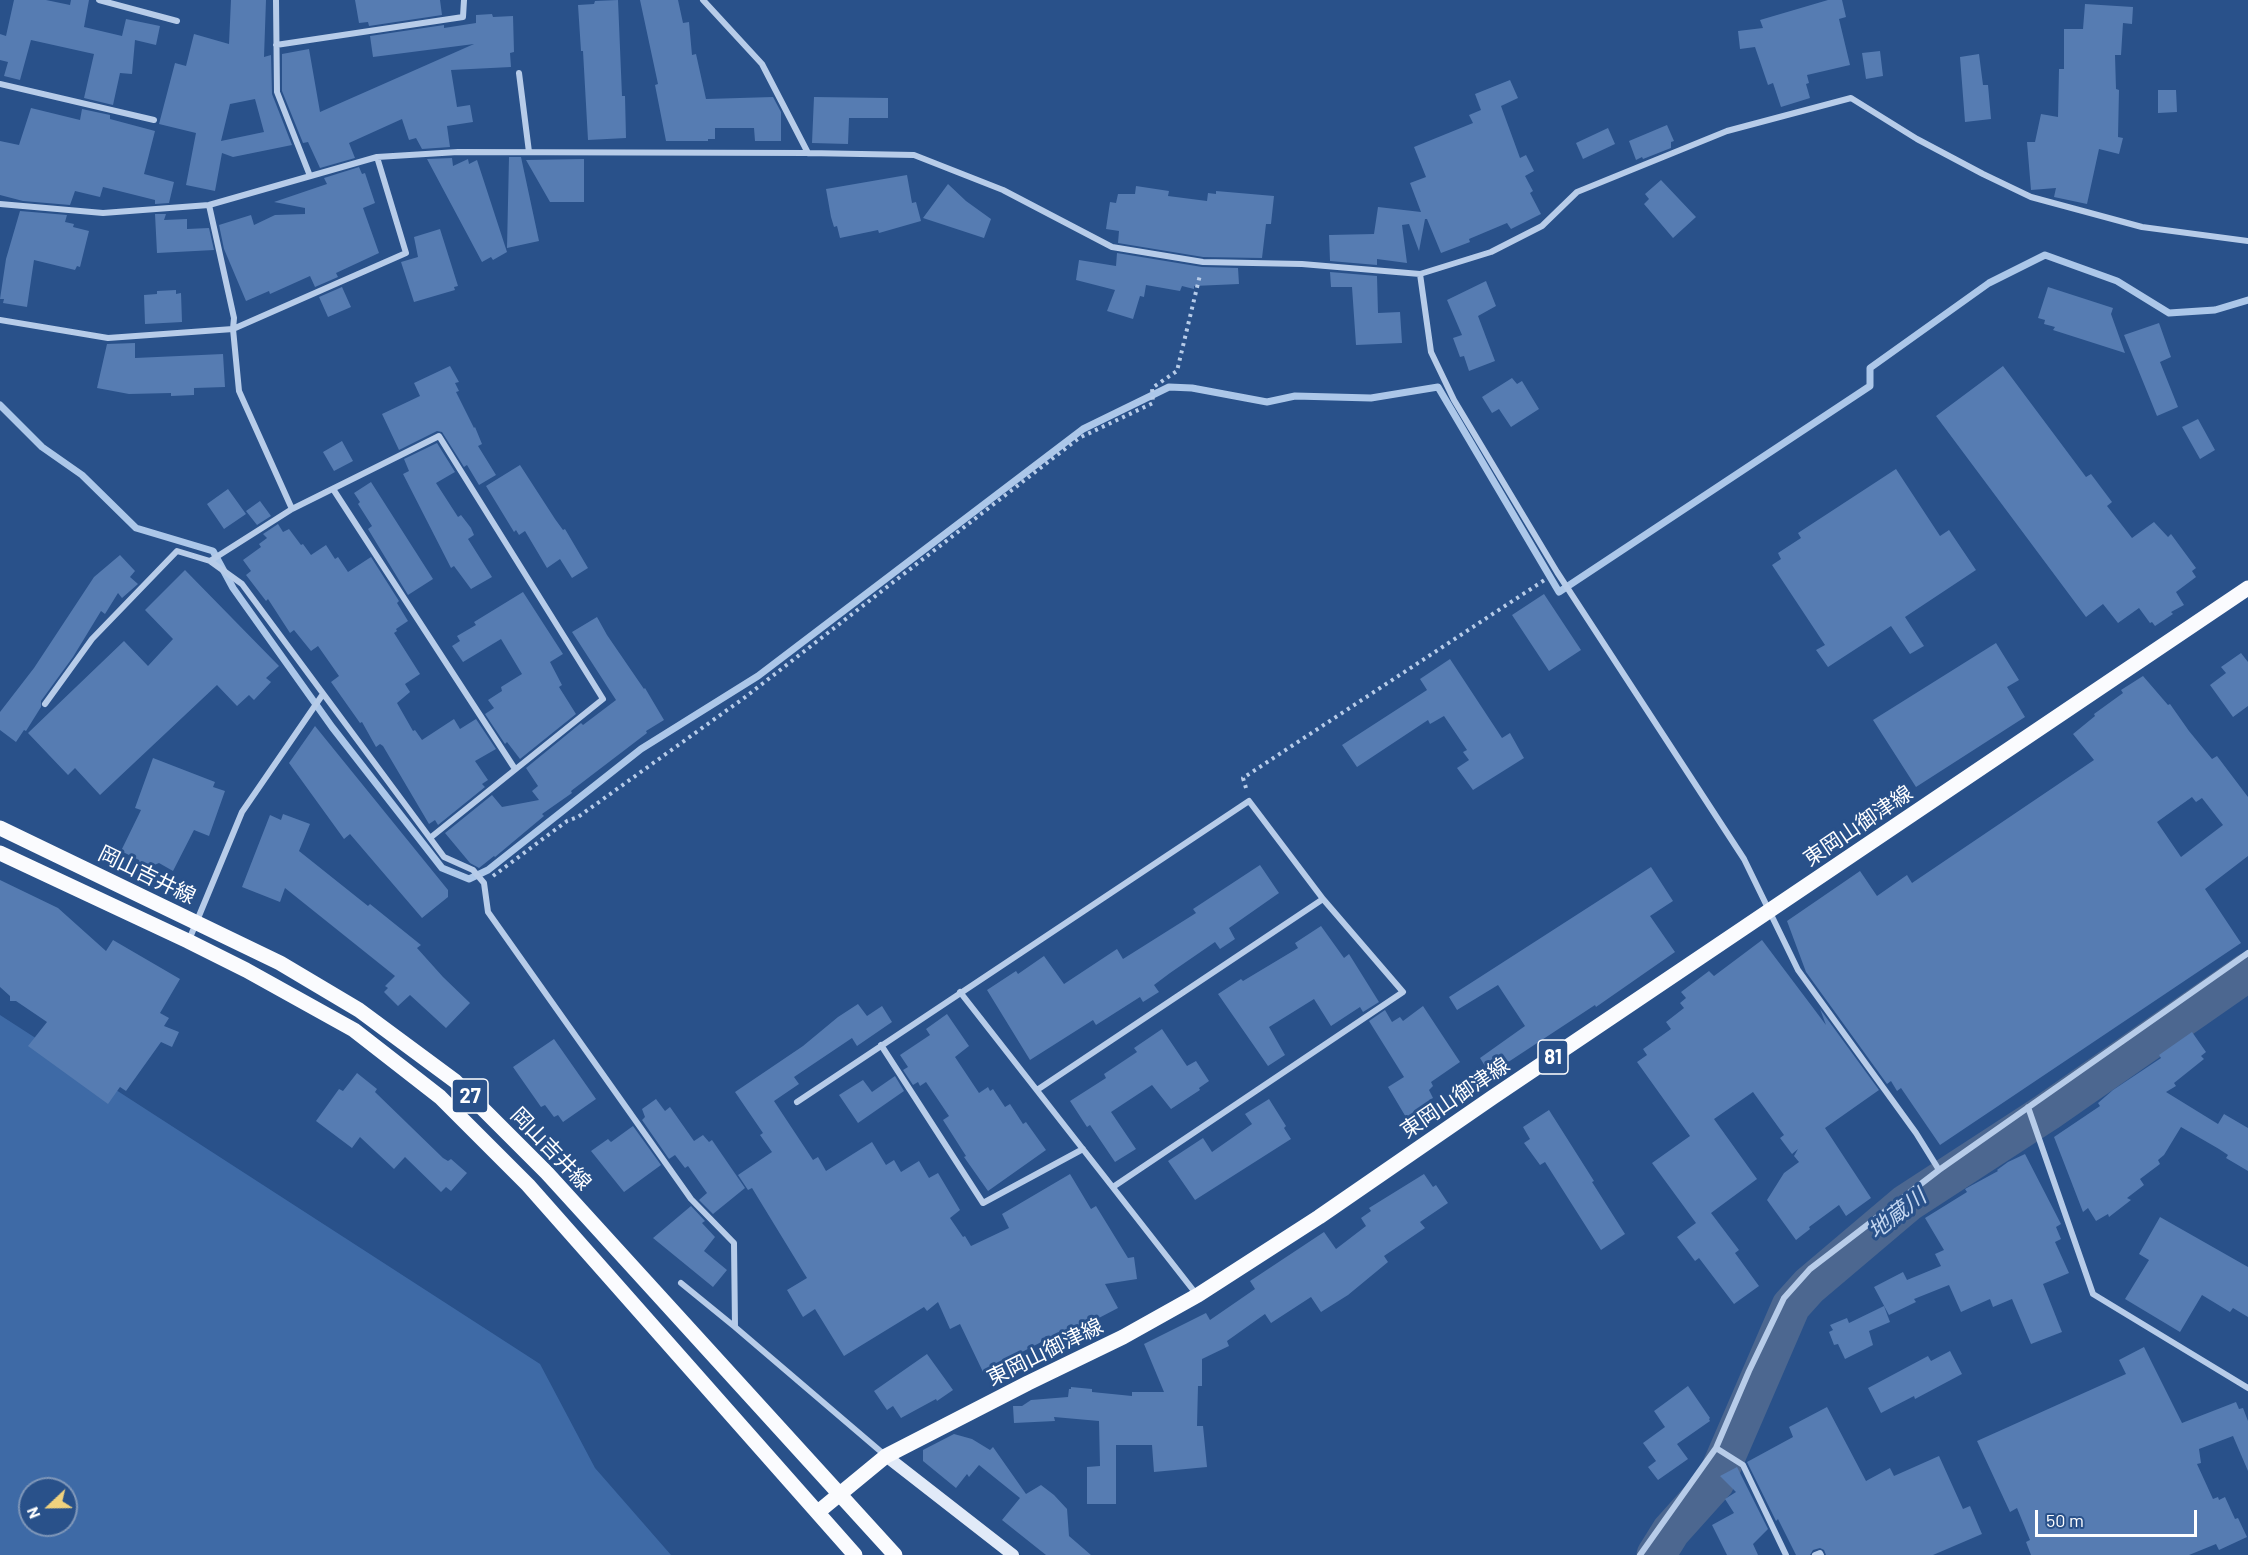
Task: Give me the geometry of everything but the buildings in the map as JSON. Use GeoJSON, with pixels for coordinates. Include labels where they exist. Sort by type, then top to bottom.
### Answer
{"type":"FeatureCollection","features":[{"type":"Feature","properties":{"kind":"main road","name":"東岡山御津線"},"geometry":{"type":"LineString","coordinates":[[818,1512],[886,1456],[1123,1337],[1198,1295],[1319,1217],[2248,588]]}},
{"type":"Feature","properties":{"kind":"main road","name":"岡山吉井線"},"geometry":{"type":"LineString","coordinates":[[0,828],[280,963],[359,1010],[454,1081],[547,1173],[895,1555]]}},
{"type":"Feature","properties":{"kind":"main road","name":"岡山吉井線"},"geometry":{"type":"LineString","coordinates":[[0,853],[188,940],[246,970],[354,1030],[440,1097],[528,1185],[855,1555]]}},
{"type":"Feature","properties":{"kind":"street"},"geometry":{"type":"LineString","coordinates":[[99,0],[177,21]]}},
{"type":"Feature","properties":{"kind":"street"},"geometry":{"type":"LineString","coordinates":[[276,0],[277,92],[310,176]]}},
{"type":"Feature","properties":{"kind":"street"},"geometry":{"type":"LineString","coordinates":[[276,45],[463,17],[464,0]]}},
{"type":"Feature","properties":{"kind":"street"},"geometry":{"type":"LineString","coordinates":[[703,0],[762,64],[808,153]]}},
{"type":"Feature","properties":{"kind":"street"},"geometry":{"type":"LineString","coordinates":[[519,73],[529,152]]}},
{"type":"Feature","properties":{"kind":"street"},"geometry":{"type":"LineString","coordinates":[[0,84],[154,120]]}},
{"type":"Feature","properties":{"kind":"street"},"geometry":{"type":"LineString","coordinates":[[0,204],[103,213],[208,205],[377,157],[458,152],[914,155],[1003,190],[1112,247],[1203,262],[1302,264],[1420,274],[1502,247],[1542,226],[1577,192],[1727,131],[1851,98],[1917,139],[2031,197],[2142,227],[2248,241]]}},
{"type":"Feature","properties":{"kind":"street"},"geometry":{"type":"LineString","coordinates":[[0,320],[108,338],[233,329],[406,253],[377,157]]}},
{"type":"Feature","properties":{"kind":"street"},"geometry":{"type":"LineString","coordinates":[[208,205],[234,318],[239,391],[292,510]]}},
{"type":"Feature","properties":{"kind":"street"},"geometry":{"type":"LineString","coordinates":[[1420,274],[1431,352],[1454,400],[1557,572],[1744,859],[1798,970],[1916,1133],[1939,1170]]}},
{"type":"Feature","properties":{"kind":"street"},"geometry":{"type":"LineString","coordinates":[[210,561],[292,510],[439,436],[603,699],[430,838]]}},
{"type":"Feature","properties":{"kind":"street"},"geometry":{"type":"LineString","coordinates":[[333,489],[516,769]]}},
{"type":"Feature","properties":{"kind":"street"},"geometry":{"type":"LineString","coordinates":[[45,704],[92,639],[177,551],[210,561],[242,584],[444,857],[473,870],[484,883],[488,912],[691,1199],[734,1243],[735,1327]]}},
{"type":"Feature","properties":{"kind":"street"},"geometry":{"type":"LineString","coordinates":[[188,940],[243,812],[323,694]]}},
{"type":"Feature","properties":{"kind":"street"},"geometry":{"type":"LineString","coordinates":[[797,1102],[1249,801],[1323,899],[1403,992],[1113,1187]]}},
{"type":"Feature","properties":{"kind":"street"},"geometry":{"type":"LineString","coordinates":[[1037,1090],[1323,899]]}},
{"type":"Feature","properties":{"kind":"street"},"geometry":{"type":"LineString","coordinates":[[1640,1555],[1716,1448],[1784,1298],[1810,1269],[1939,1170],[2248,953]]}},
{"type":"Feature","properties":{"kind":"street"},"geometry":{"type":"LineString","coordinates":[[960,992],[1198,1295]]}},
{"type":"Feature","properties":{"kind":"street"},"geometry":{"type":"LineString","coordinates":[[881,1045],[983,1203],[1083,1149]]}},
{"type":"Feature","properties":{"kind":"street"},"geometry":{"type":"LineString","coordinates":[[2028,1107],[2092,1294],[2248,1388]]}},
{"type":"Feature","properties":{"kind":"street"},"geometry":{"type":"LineString","coordinates":[[681,1283],[886,1456],[1012,1555]]}},
{"type":"Feature","properties":{"kind":"street"},"geometry":{"type":"LineString","coordinates":[[1716,1448],[1743,1466],[1786,1555]]}},
{"type":"Feature","properties":{"kind":"street"},"geometry":{"type":"LineString","coordinates":[[1815,1555],[1820,1553],[1821,1555]]}},
{"type":"Feature","properties":{"kind":"path"},"geometry":{"type":"LineString","coordinates":[[484,883],[567,821],[578,817],[744,698],[1079,438],[1153,403],[1152,388],[1177,371],[1203,262]]}},
{"type":"Feature","properties":{"kind":"path"},"geometry":{"type":"LineString","coordinates":[[1249,801],[1243,778],[1557,572]]}},
{"type":"Feature","properties":{"kind":"shaded area"},"geometry":{"type":"Polygon","coordinates":[[[0,1015],[540,1364],[595,1468],[671,1555],[0,1555],[0,1015]]]}},
{"type":"Feature","properties":{"kind":"waterway"},"geometry":{"type":"LineString","coordinates":[[0,405],[42,447],[82,475],[136,528],[213,551],[233,588],[332,727],[442,868],[469,879],[488,870],[641,749],[758,676],[1083,429],[1169,387],[1192,388],[1267,402],[1295,396],[1371,398],[1438,387],[1559,592],[1870,386],[1870,368],[1989,283],[2045,255],[2117,281],[2169,313],[2215,310],[2248,300]]}},
{"type":"Feature","properties":{"kind":"waterway","name":"地蔵川"},"geometry":{"type":"LineString","coordinates":[[1656,1555],[1671,1531],[1715,1482],[1791,1306],[1809,1286],[1907,1203],[2047,1112],[2248,972]]}}]}
